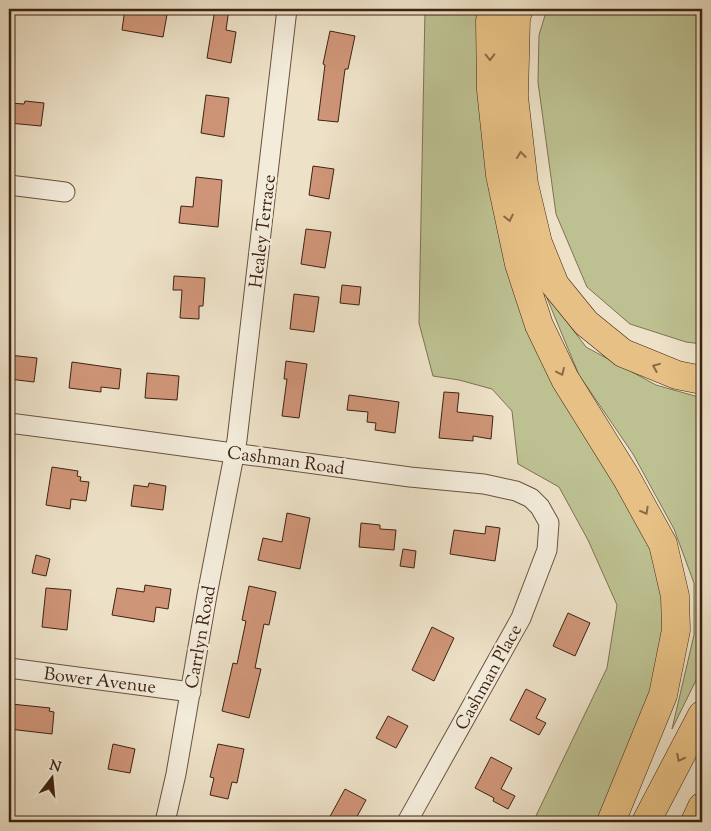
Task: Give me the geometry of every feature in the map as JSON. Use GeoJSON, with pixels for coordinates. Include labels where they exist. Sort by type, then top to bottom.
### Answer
{"type":"FeatureCollection","features":[{"type":"Feature","properties":{"kind":"highway"},"geometry":{"type":"LineString","coordinates":[[492,9],[490,21],[491,90],[500,175],[519,264],[539,325],[565,380],[626,477],[663,544],[675,596],[676,630],[663,695],[611,822]]}},
{"type":"Feature","properties":{"kind":"highway"},"geometry":{"type":"LineString","coordinates":[[519,9],[516,18],[514,97],[524,184],[538,243],[555,285],[586,324],[623,353],[677,375],[702,380]]}},
{"type":"Feature","properties":{"kind":"highway"},"geometry":{"type":"LineString","coordinates":[[646,822],[702,715]]}},
{"type":"Feature","properties":{"kind":"highway"},"geometry":{"type":"LineString","coordinates":[[695,822],[702,807]]}},
{"type":"Feature","properties":{"kind":"street","name":"Healey Terrace"},"geometry":{"type":"LineString","coordinates":[[235,452],[287,9]]}},
{"type":"Feature","properties":{"kind":"street"},"geometry":{"type":"LineString","coordinates":[[9,185],[65,192]]}},
{"type":"Feature","properties":{"kind":"street","name":"Cashman Road"},"geometry":{"type":"LineString","coordinates":[[9,423],[235,452],[401,476],[484,484],[516,491],[532,498],[540,507],[548,524]]}},
{"type":"Feature","properties":{"kind":"street","name":"Carrlyn Road"},"geometry":{"type":"LineString","coordinates":[[165,822],[176,774],[235,452]]}},
{"type":"Feature","properties":{"kind":"street","name":"Cashman Place"},"geometry":{"type":"LineString","coordinates":[[407,822],[521,618],[547,550],[548,524]]}},
{"type":"Feature","properties":{"kind":"street","name":"Bower Avenue"},"geometry":{"type":"LineString","coordinates":[[9,668],[191,692]]}},
{"type":"Feature","properties":{"kind":"green space"},"geometry":{"type":"Polygon","coordinates":[[[425,9],[492,9],[519,264],[663,544],[676,630],[611,822],[533,822],[607,668],[617,605],[588,540],[559,487],[518,464],[512,411],[492,389],[459,380],[433,376],[419,323],[425,9]]]}},
{"type":"Feature","properties":{"kind":"green space"},"geometry":{"type":"Polygon","coordinates":[[[547,9],[702,9],[702,344],[686,342],[630,324],[587,287],[556,214],[538,82],[539,35],[547,9]]]}},
{"type":"Feature","properties":{"kind":"green space"},"geometry":{"type":"Polygon","coordinates":[[[544,291],[586,347],[656,385],[702,398],[702,668],[672,729],[694,635],[694,583],[674,529],[633,454],[579,375],[544,291]]]}},
{"type":"Feature","properties":{"kind":"building"},"geometry":{"type":"Polygon","coordinates":[[[125,9],[168,9],[163,37],[122,30],[125,9]]]}},
{"type":"Feature","properties":{"kind":"building"},"geometry":{"type":"Polygon","coordinates":[[[215,9],[229,9],[226,30],[236,32],[231,63],[207,58],[215,9]]]}},
{"type":"Feature","properties":{"kind":"building"},"geometry":{"type":"Polygon","coordinates":[[[330,31],[355,36],[348,69],[345,69],[338,122],[318,120],[325,65],[323,64],[330,31]]]}},
{"type":"Feature","properties":{"kind":"building"},"geometry":{"type":"Polygon","coordinates":[[[206,95],[229,98],[224,137],[201,133],[206,95]]]}},
{"type":"Feature","properties":{"kind":"building"},"geometry":{"type":"Polygon","coordinates":[[[25,101],[44,103],[41,126],[9,123],[9,103],[24,104],[25,101]]]}},
{"type":"Feature","properties":{"kind":"building"},"geometry":{"type":"Polygon","coordinates":[[[313,166],[334,169],[329,199],[309,195],[313,166]]]}},
{"type":"Feature","properties":{"kind":"building"},"geometry":{"type":"Polygon","coordinates":[[[196,177],[222,180],[218,227],[179,223],[181,206],[193,207],[196,177]]]}},
{"type":"Feature","properties":{"kind":"building"},"geometry":{"type":"Polygon","coordinates":[[[306,229],[331,232],[325,268],[301,264],[306,229]]]}},
{"type":"Feature","properties":{"kind":"building"},"geometry":{"type":"Polygon","coordinates":[[[174,276],[205,278],[203,306],[199,306],[199,319],[180,318],[182,290],[173,290],[174,276]]]}},
{"type":"Feature","properties":{"kind":"building"},"geometry":{"type":"Polygon","coordinates":[[[342,285],[361,287],[359,305],[340,303],[342,285]]]}},
{"type":"Feature","properties":{"kind":"building"},"geometry":{"type":"Polygon","coordinates":[[[294,294],[319,297],[314,332],[290,329],[294,294]]]}},
{"type":"Feature","properties":{"kind":"building"},"geometry":{"type":"Polygon","coordinates":[[[9,355],[37,358],[34,382],[9,379],[9,355]]]}},
{"type":"Feature","properties":{"kind":"building"},"geometry":{"type":"Polygon","coordinates":[[[286,361],[307,364],[299,418],[282,416],[287,379],[284,379],[286,361]]]}},
{"type":"Feature","properties":{"kind":"building"},"geometry":{"type":"Polygon","coordinates":[[[72,362],[121,369],[119,389],[101,387],[101,392],[69,388],[72,362]]]}},
{"type":"Feature","properties":{"kind":"building"},"geometry":{"type":"Polygon","coordinates":[[[147,373],[179,376],[177,400],[145,398],[147,373]]]}},
{"type":"Feature","properties":{"kind":"building"},"geometry":{"type":"Polygon","coordinates":[[[444,392],[459,393],[457,412],[493,416],[491,439],[473,436],[473,441],[439,438],[444,392]]]}},
{"type":"Feature","properties":{"kind":"building"},"geometry":{"type":"Polygon","coordinates":[[[349,395],[399,402],[395,433],[375,430],[376,423],[367,422],[368,412],[347,410],[349,395]]]}},
{"type":"Feature","properties":{"kind":"building"},"geometry":{"type":"Polygon","coordinates":[[[52,467],[78,471],[77,476],[81,477],[80,481],[89,482],[86,501],[71,499],[70,509],[46,505],[52,467]]]}},
{"type":"Feature","properties":{"kind":"building"},"geometry":{"type":"Polygon","coordinates":[[[149,483],[166,486],[163,510],[131,506],[134,485],[148,487],[149,483]]]}},
{"type":"Feature","properties":{"kind":"building"},"geometry":{"type":"Polygon","coordinates":[[[287,513],[310,518],[300,569],[258,560],[263,538],[282,542],[287,513]]]}},
{"type":"Feature","properties":{"kind":"building"},"geometry":{"type":"Polygon","coordinates":[[[361,523],[380,525],[380,529],[396,530],[394,550],[359,547],[361,523]]]}},
{"type":"Feature","properties":{"kind":"building"},"geometry":{"type":"Polygon","coordinates":[[[486,526],[500,528],[495,561],[450,554],[454,530],[485,534],[486,526]]]}},
{"type":"Feature","properties":{"kind":"building"},"geometry":{"type":"Polygon","coordinates":[[[403,549],[416,551],[414,568],[400,566],[403,549]]]}},
{"type":"Feature","properties":{"kind":"building"},"geometry":{"type":"Polygon","coordinates":[[[36,555],[50,559],[46,576],[32,573],[36,555]]]}},
{"type":"Feature","properties":{"kind":"building"},"geometry":{"type":"Polygon","coordinates":[[[145,585],[171,589],[168,609],[156,607],[154,622],[112,615],[117,588],[144,592],[145,585]]]}},
{"type":"Feature","properties":{"kind":"building"},"geometry":{"type":"Polygon","coordinates":[[[249,586],[276,592],[269,625],[264,624],[255,668],[261,669],[249,718],[222,711],[233,663],[237,664],[246,621],[242,620],[249,586]]]}},
{"type":"Feature","properties":{"kind":"building"},"geometry":{"type":"Polygon","coordinates":[[[46,588],[71,590],[67,630],[42,627],[46,588]]]}},
{"type":"Feature","properties":{"kind":"building"},"geometry":{"type":"Polygon","coordinates":[[[568,613],[590,623],[575,656],[553,646],[568,613]]]}},
{"type":"Feature","properties":{"kind":"building"},"geometry":{"type":"Polygon","coordinates":[[[432,627],[454,638],[434,681],[412,670],[432,627]]]}},
{"type":"Feature","properties":{"kind":"building"},"geometry":{"type":"Polygon","coordinates":[[[526,689],[546,699],[536,718],[546,723],[539,735],[510,720],[526,689]]]}},
{"type":"Feature","properties":{"kind":"building"},"geometry":{"type":"Polygon","coordinates":[[[11,704],[50,708],[49,711],[54,712],[52,734],[9,729],[11,704]]]}},
{"type":"Feature","properties":{"kind":"building"},"geometry":{"type":"Polygon","coordinates":[[[388,716],[408,726],[396,748],[376,738],[388,716]]]}},
{"type":"Feature","properties":{"kind":"building"},"geometry":{"type":"Polygon","coordinates":[[[113,744],[135,749],[130,773],[108,769],[113,744]]]}},
{"type":"Feature","properties":{"kind":"building"},"geometry":{"type":"Polygon","coordinates":[[[218,744],[244,749],[237,783],[232,782],[228,799],[210,795],[214,778],[210,777],[218,744]]]}},
{"type":"Feature","properties":{"kind":"building"},"geometry":{"type":"Polygon","coordinates":[[[491,757],[512,768],[501,789],[515,796],[508,809],[493,801],[494,798],[475,788],[491,757]]]}},
{"type":"Feature","properties":{"kind":"building"},"geometry":{"type":"Polygon","coordinates":[[[345,789],[366,800],[354,822],[327,822],[345,789]]]}}]}
